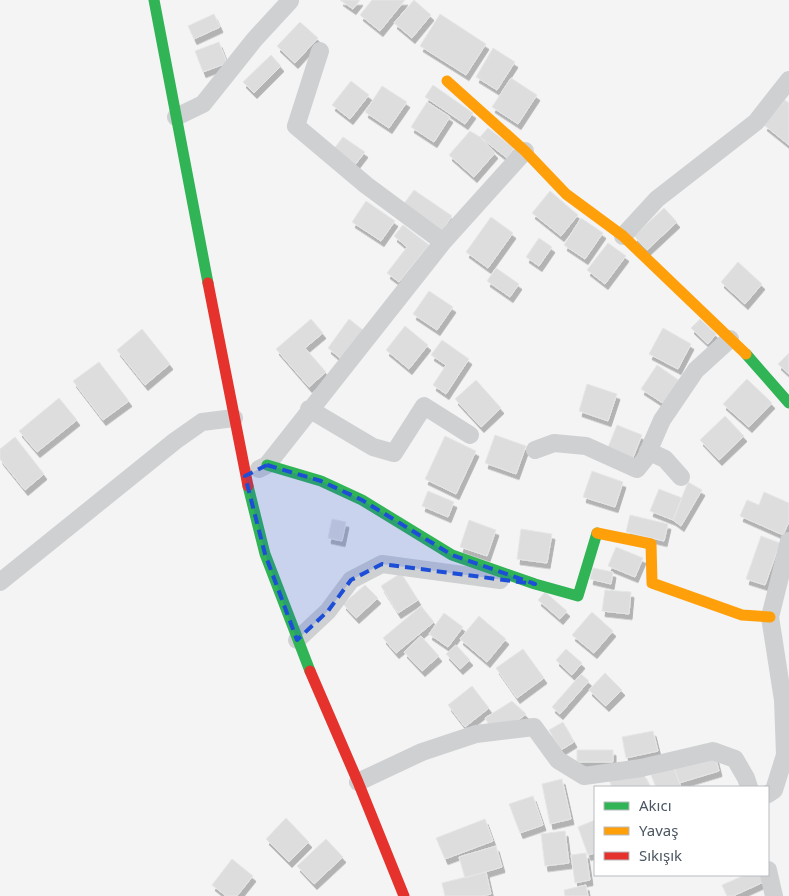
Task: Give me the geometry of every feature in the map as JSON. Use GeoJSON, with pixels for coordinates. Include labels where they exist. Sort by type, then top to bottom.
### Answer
{"type":"FeatureCollection","features":[{"type":"Feature","properties":{"kind":"street"},"geometry":{"type":"LineString","coordinates":[[154,0],[245,476],[265,554],[297,640],[358,782],[404,896]]}},
{"type":"Feature","properties":{"kind":"street"},"geometry":{"type":"LineString","coordinates":[[176,117],[203,104],[248,47],[290,1]]}},
{"type":"Feature","properties":{"kind":"street"},"geometry":{"type":"LineString","coordinates":[[320,51],[296,126],[366,185],[443,242]]}},
{"type":"Feature","properties":{"kind":"street"},"geometry":{"type":"LineString","coordinates":[[623,236],[657,199],[756,122],[789,80]]}},
{"type":"Feature","properties":{"kind":"street"},"geometry":{"type":"LineString","coordinates":[[447,82],[525,151],[566,194],[623,236],[730,339],[789,403]]}},
{"type":"Feature","properties":{"kind":"street"},"geometry":{"type":"LineString","coordinates":[[245,476],[267,465],[309,409],[443,242],[525,151]]}},
{"type":"Feature","properties":{"kind":"street"},"geometry":{"type":"LineString","coordinates":[[535,450],[554,444],[586,446],[637,469],[645,459],[662,420],[696,370],[730,339]]}},
{"type":"Feature","properties":{"kind":"street"},"geometry":{"type":"LineString","coordinates":[[309,409],[373,447],[394,453],[424,406],[470,436]]}},
{"type":"Feature","properties":{"kind":"street"},"geometry":{"type":"LineString","coordinates":[[0,582],[175,441],[202,422],[234,418]]}},
{"type":"Feature","properties":{"kind":"street"},"geometry":{"type":"LineString","coordinates":[[648,451],[665,459],[681,477]]}},
{"type":"Feature","properties":{"kind":"street"},"geometry":{"type":"LineString","coordinates":[[267,465],[321,481],[362,500],[452,555],[536,584],[578,596],[597,533],[651,544],[652,583],[742,615],[770,617]]}},
{"type":"Feature","properties":{"kind":"street"},"geometry":{"type":"LineString","coordinates":[[769,793],[774,790],[785,755],[783,700],[770,617],[789,541]]}},
{"type":"Feature","properties":{"kind":"street"},"geometry":{"type":"LineString","coordinates":[[297,640],[328,611],[351,580],[382,564],[536,584]]}},
{"type":"Feature","properties":{"kind":"street"},"geometry":{"type":"LineString","coordinates":[[358,782],[422,752],[476,734],[534,727],[558,760],[584,776],[641,768],[713,751],[734,759],[749,786]]}},
{"type":"Feature","properties":{"kind":"street"},"geometry":{"type":"LineString","coordinates":[[769,874],[774,896]]}},
{"type":"Feature","properties":{"kind":"highlighted area"},"geometry":{"type":"Polygon","coordinates":[[[267,465],[321,481],[362,500],[452,555],[535,584],[382,564],[351,580],[328,611],[297,640],[265,554],[245,476],[267,465]]]}},
{"type":"Feature","properties":{"kind":"building"},"geometry":{"type":"Polygon","coordinates":[[[340,0],[360,0],[353,9],[340,0]]]}},
{"type":"Feature","properties":{"kind":"building"},"geometry":{"type":"Polygon","coordinates":[[[372,0],[405,0],[380,31],[360,15],[372,0]]]}},
{"type":"Feature","properties":{"kind":"building"},"geometry":{"type":"Polygon","coordinates":[[[414,0],[431,15],[412,38],[394,23],[414,0]]]}},
{"type":"Feature","properties":{"kind":"building"},"geometry":{"type":"Polygon","coordinates":[[[214,14],[220,27],[194,39],[188,26],[214,14]]]}},
{"type":"Feature","properties":{"kind":"building"},"geometry":{"type":"Polygon","coordinates":[[[440,14],[486,44],[466,75],[420,46],[440,14]]]}},
{"type":"Feature","properties":{"kind":"building"},"geometry":{"type":"Polygon","coordinates":[[[300,22],[318,38],[295,63],[277,46],[300,22]]]}},
{"type":"Feature","properties":{"kind":"building"},"geometry":{"type":"Polygon","coordinates":[[[219,42],[227,63],[203,72],[195,51],[219,42]]]}},
{"type":"Feature","properties":{"kind":"building"},"geometry":{"type":"Polygon","coordinates":[[[493,48],[515,62],[497,90],[476,77],[493,48]]]}},
{"type":"Feature","properties":{"kind":"building"},"geometry":{"type":"Polygon","coordinates":[[[271,55],[281,66],[254,93],[243,82],[271,55]]]}},
{"type":"Feature","properties":{"kind":"building"},"geometry":{"type":"Polygon","coordinates":[[[511,78],[537,95],[518,124],[492,107],[511,78]]]}},
{"type":"Feature","properties":{"kind":"building"},"geometry":{"type":"Polygon","coordinates":[[[351,81],[369,95],[350,119],[332,105],[351,81]]]}},
{"type":"Feature","properties":{"kind":"building"},"geometry":{"type":"Polygon","coordinates":[[[433,85],[473,113],[465,124],[425,97],[433,85]]]}},
{"type":"Feature","properties":{"kind":"building"},"geometry":{"type":"Polygon","coordinates":[[[382,86],[407,102],[389,128],[365,112],[382,86]]]}},
{"type":"Feature","properties":{"kind":"building"},"geometry":{"type":"Polygon","coordinates":[[[785,100],[789,103],[789,145],[764,125],[785,100]]]}},
{"type":"Feature","properties":{"kind":"building"},"geometry":{"type":"Polygon","coordinates":[[[427,102],[450,117],[434,142],[411,127],[427,102]]]}},
{"type":"Feature","properties":{"kind":"building"},"geometry":{"type":"Polygon","coordinates":[[[488,128],[514,148],[507,158],[480,137],[488,128]]]}},
{"type":"Feature","properties":{"kind":"building"},"geometry":{"type":"Polygon","coordinates":[[[470,131],[480,137],[495,153],[474,177],[449,155],[470,131]]]}},
{"type":"Feature","properties":{"kind":"building"},"geometry":{"type":"Polygon","coordinates":[[[343,137],[365,152],[355,165],[333,150],[343,137]]]}},
{"type":"Feature","properties":{"kind":"building"},"geometry":{"type":"Polygon","coordinates":[[[414,190],[452,216],[441,232],[403,205],[414,190]]]}},
{"type":"Feature","properties":{"kind":"building"},"geometry":{"type":"Polygon","coordinates":[[[550,191],[578,215],[561,236],[532,213],[550,191]]]}},
{"type":"Feature","properties":{"kind":"building"},"geometry":{"type":"Polygon","coordinates":[[[366,201],[395,221],[381,241],[352,222],[366,201]]]}},
{"type":"Feature","properties":{"kind":"building"},"geometry":{"type":"Polygon","coordinates":[[[664,208],[677,222],[647,250],[634,236],[664,208]]]}},
{"type":"Feature","properties":{"kind":"building"},"geometry":{"type":"Polygon","coordinates":[[[491,217],[513,233],[488,268],[466,252],[491,217]]]}},
{"type":"Feature","properties":{"kind":"building"},"geometry":{"type":"Polygon","coordinates":[[[581,218],[603,233],[585,259],[564,245],[581,218]]]}},
{"type":"Feature","properties":{"kind":"building"},"geometry":{"type":"Polygon","coordinates":[[[403,225],[429,245],[399,282],[387,273],[407,247],[394,236],[403,225]]]}},
{"type":"Feature","properties":{"kind":"building"},"geometry":{"type":"Polygon","coordinates":[[[539,238],[552,247],[539,266],[526,257],[539,238]]]}},
{"type":"Feature","properties":{"kind":"building"},"geometry":{"type":"Polygon","coordinates":[[[608,243],[626,256],[605,284],[587,270],[608,243]]]}},
{"type":"Feature","properties":{"kind":"building"},"geometry":{"type":"Polygon","coordinates":[[[738,262],[762,284],[745,304],[721,282],[738,262]]]}},
{"type":"Feature","properties":{"kind":"building"},"geometry":{"type":"Polygon","coordinates":[[[496,268],[519,284],[510,297],[487,281],[496,268]]]}},
{"type":"Feature","properties":{"kind":"building"},"geometry":{"type":"Polygon","coordinates":[[[429,291],[453,307],[437,330],[413,314],[429,291]]]}},
{"type":"Feature","properties":{"kind":"building"},"geometry":{"type":"Polygon","coordinates":[[[311,319],[323,333],[305,348],[326,372],[309,387],[276,349],[311,319]]]}},
{"type":"Feature","properties":{"kind":"building"},"geometry":{"type":"Polygon","coordinates":[[[349,319],[363,330],[341,359],[328,348],[349,319]]]}},
{"type":"Feature","properties":{"kind":"building"},"geometry":{"type":"Polygon","coordinates":[[[700,319],[716,334],[708,344],[691,328],[700,319]]]}},
{"type":"Feature","properties":{"kind":"building"},"geometry":{"type":"Polygon","coordinates":[[[405,326],[428,345],[409,369],[386,350],[405,326]]]}},
{"type":"Feature","properties":{"kind":"building"},"geometry":{"type":"Polygon","coordinates":[[[663,328],[691,344],[678,369],[649,354],[663,328]]]}},
{"type":"Feature","properties":{"kind":"building"},"geometry":{"type":"Polygon","coordinates":[[[142,329],[170,364],[145,385],[117,350],[142,329]]]}},
{"type":"Feature","properties":{"kind":"building"},"geometry":{"type":"Polygon","coordinates":[[[442,340],[469,359],[446,394],[433,385],[446,365],[431,355],[442,340]]]}},
{"type":"Feature","properties":{"kind":"building"},"geometry":{"type":"Polygon","coordinates":[[[789,353],[789,374],[778,364],[789,353]]]}},
{"type":"Feature","properties":{"kind":"building"},"geometry":{"type":"Polygon","coordinates":[[[99,362],[129,401],[103,420],[73,381],[99,362]]]}},
{"type":"Feature","properties":{"kind":"building"},"geometry":{"type":"Polygon","coordinates":[[[657,365],[680,381],[664,404],[641,389],[657,365]]]}},
{"type":"Feature","properties":{"kind":"building"},"geometry":{"type":"Polygon","coordinates":[[[747,379],[772,403],[749,427],[723,404],[747,379]]]}},
{"type":"Feature","properties":{"kind":"building"},"geometry":{"type":"Polygon","coordinates":[[[476,380],[501,408],[481,427],[455,399],[476,380]]]}},
{"type":"Feature","properties":{"kind":"building"},"geometry":{"type":"Polygon","coordinates":[[[587,384],[617,394],[608,421],[579,411],[587,384]]]}},
{"type":"Feature","properties":{"kind":"building"},"geometry":{"type":"Polygon","coordinates":[[[59,398],[77,420],[37,452],[19,431],[59,398]]]}},
{"type":"Feature","properties":{"kind":"building"},"geometry":{"type":"Polygon","coordinates":[[[725,416],[744,436],[719,460],[700,440],[725,416]]]}},
{"type":"Feature","properties":{"kind":"building"},"geometry":{"type":"Polygon","coordinates":[[[617,425],[642,435],[632,460],[607,450],[617,425]]]}},
{"type":"Feature","properties":{"kind":"building"},"geometry":{"type":"Polygon","coordinates":[[[495,435],[526,446],[516,474],[485,463],[495,435]]]}},
{"type":"Feature","properties":{"kind":"building"},"geometry":{"type":"Polygon","coordinates":[[[445,436],[476,451],[456,494],[425,479],[445,436]]]}},
{"type":"Feature","properties":{"kind":"building"},"geometry":{"type":"Polygon","coordinates":[[[15,437],[44,474],[25,490],[0,459],[0,449],[15,437]]]}},
{"type":"Feature","properties":{"kind":"building"},"geometry":{"type":"Polygon","coordinates":[[[592,471],[623,482],[615,507],[583,497],[592,471]]]}},
{"type":"Feature","properties":{"kind":"building"},"geometry":{"type":"Polygon","coordinates":[[[688,482],[702,490],[681,526],[673,520],[688,482]]]}},
{"type":"Feature","properties":{"kind":"building"},"geometry":{"type":"Polygon","coordinates":[[[659,489],[682,498],[673,520],[650,511],[659,489]]]}},
{"type":"Feature","properties":{"kind":"building"},"geometry":{"type":"Polygon","coordinates":[[[428,491],[454,502],[448,517],[422,506],[428,491]]]}},
{"type":"Feature","properties":{"kind":"building"},"geometry":{"type":"Polygon","coordinates":[[[764,492],[789,503],[789,522],[783,535],[740,516],[747,500],[759,505],[764,492]]]}},
{"type":"Feature","properties":{"kind":"building"},"geometry":{"type":"Polygon","coordinates":[[[630,515],[668,524],[664,541],[626,532],[630,515]]]}},
{"type":"Feature","properties":{"kind":"building"},"geometry":{"type":"Polygon","coordinates":[[[332,519],[346,522],[342,541],[328,538],[332,519]]]}},
{"type":"Feature","properties":{"kind":"building"},"geometry":{"type":"Polygon","coordinates":[[[469,520],[496,530],[487,556],[460,547],[469,520]]]}},
{"type":"Feature","properties":{"kind":"building"},"geometry":{"type":"Polygon","coordinates":[[[521,529],[552,534],[547,563],[517,559],[521,529]]]}},
{"type":"Feature","properties":{"kind":"building"},"geometry":{"type":"Polygon","coordinates":[[[761,536],[780,543],[765,585],[746,579],[761,536]]]}},
{"type":"Feature","properties":{"kind":"building"},"geometry":{"type":"Polygon","coordinates":[[[616,547],[643,558],[635,577],[608,566],[616,547]]]}},
{"type":"Feature","properties":{"kind":"building"},"geometry":{"type":"Polygon","coordinates":[[[593,568],[613,572],[611,584],[590,579],[593,568]]]}},
{"type":"Feature","properties":{"kind":"building"},"geometry":{"type":"Polygon","coordinates":[[[401,573],[418,600],[398,613],[381,586],[401,573]]]}},
{"type":"Feature","properties":{"kind":"building"},"geometry":{"type":"Polygon","coordinates":[[[365,585],[378,598],[356,618],[343,604],[365,585]]]}},
{"type":"Feature","properties":{"kind":"building"},"geometry":{"type":"Polygon","coordinates":[[[605,590],[631,592],[629,614],[602,611],[605,590]]]}},
{"type":"Feature","properties":{"kind":"building"},"geometry":{"type":"Polygon","coordinates":[[[545,592],[567,611],[560,619],[538,600],[545,592]]]}},
{"type":"Feature","properties":{"kind":"building"},"geometry":{"type":"Polygon","coordinates":[[[421,606],[434,622],[396,653],[383,638],[421,606]]]}},
{"type":"Feature","properties":{"kind":"building"},"geometry":{"type":"Polygon","coordinates":[[[592,612],[613,631],[594,653],[572,635],[592,612]]]}},
{"type":"Feature","properties":{"kind":"building"},"geometry":{"type":"Polygon","coordinates":[[[444,613],[463,627],[448,647],[429,634],[444,613]]]}},
{"type":"Feature","properties":{"kind":"building"},"geometry":{"type":"Polygon","coordinates":[[[479,616],[506,639],[487,662],[460,639],[479,616]]]}},
{"type":"Feature","properties":{"kind":"building"},"geometry":{"type":"Polygon","coordinates":[[[421,636],[439,656],[422,671],[404,652],[421,636]]]}},
{"type":"Feature","properties":{"kind":"building"},"geometry":{"type":"Polygon","coordinates":[[[456,645],[470,660],[460,669],[446,654],[456,645]]]}},
{"type":"Feature","properties":{"kind":"building"},"geometry":{"type":"Polygon","coordinates":[[[523,649],[544,678],[517,698],[496,668],[523,649]]]}},
{"type":"Feature","properties":{"kind":"building"},"geometry":{"type":"Polygon","coordinates":[[[566,649],[582,663],[572,675],[556,660],[566,649]]]}},
{"type":"Feature","properties":{"kind":"building"},"geometry":{"type":"Polygon","coordinates":[[[605,673],[622,690],[606,706],[589,690],[605,673]]]}},
{"type":"Feature","properties":{"kind":"building"},"geometry":{"type":"Polygon","coordinates":[[[581,674],[589,681],[560,714],[552,707],[581,674]]]}},
{"type":"Feature","properties":{"kind":"building"},"geometry":{"type":"Polygon","coordinates":[[[472,686],[489,708],[465,727],[448,705],[472,686]]]}},
{"type":"Feature","properties":{"kind":"building"},"geometry":{"type":"Polygon","coordinates":[[[512,701],[526,714],[512,725],[491,728],[485,718],[512,701]]]}},
{"type":"Feature","properties":{"kind":"building"},"geometry":{"type":"Polygon","coordinates":[[[563,722],[574,742],[561,750],[549,730],[563,722]]]}},
{"type":"Feature","properties":{"kind":"building"},"geometry":{"type":"Polygon","coordinates":[[[653,731],[658,751],[626,758],[622,737],[653,731]]]}},
{"type":"Feature","properties":{"kind":"building"},"geometry":{"type":"Polygon","coordinates":[[[577,750],[613,750],[613,762],[577,762],[577,750]]]}},
{"type":"Feature","properties":{"kind":"building"},"geometry":{"type":"Polygon","coordinates":[[[715,755],[719,771],[679,783],[674,767],[715,755]]]}},
{"type":"Feature","properties":{"kind":"building"},"geometry":{"type":"Polygon","coordinates":[[[674,767],[681,786],[656,786],[651,775],[674,767]]]}},
{"type":"Feature","properties":{"kind":"building"},"geometry":{"type":"Polygon","coordinates":[[[643,773],[650,786],[612,786],[609,780],[643,773]]]}},
{"type":"Feature","properties":{"kind":"building"},"geometry":{"type":"Polygon","coordinates":[[[562,779],[571,819],[550,824],[542,784],[562,779]]]}},
{"type":"Feature","properties":{"kind":"building"},"geometry":{"type":"Polygon","coordinates":[[[533,796],[543,825],[520,833],[509,804],[533,796]]]}},
{"type":"Feature","properties":{"kind":"building"},"geometry":{"type":"Polygon","coordinates":[[[286,818],[309,842],[289,862],[266,839],[286,818]]]}},
{"type":"Feature","properties":{"kind":"building"},"geometry":{"type":"Polygon","coordinates":[[[485,819],[493,841],[445,859],[436,838],[485,819]]]}},
{"type":"Feature","properties":{"kind":"building"},"geometry":{"type":"Polygon","coordinates":[[[594,820],[594,853],[588,855],[578,827],[594,820]]]}},
{"type":"Feature","properties":{"kind":"building"},"geometry":{"type":"Polygon","coordinates":[[[565,831],[569,863],[545,866],[541,834],[565,831]]]}},
{"type":"Feature","properties":{"kind":"building"},"geometry":{"type":"Polygon","coordinates":[[[326,839],[343,857],[314,884],[297,866],[326,839]]]}},
{"type":"Feature","properties":{"kind":"building"},"geometry":{"type":"Polygon","coordinates":[[[496,846],[502,867],[465,878],[459,857],[496,846]]]}},
{"type":"Feature","properties":{"kind":"building"},"geometry":{"type":"Polygon","coordinates":[[[586,853],[590,880],[575,883],[571,855],[586,853]]]}},
{"type":"Feature","properties":{"kind":"building"},"geometry":{"type":"Polygon","coordinates":[[[232,859],[253,876],[237,896],[226,896],[212,885],[232,859]]]}},
{"type":"Feature","properties":{"kind":"building"},"geometry":{"type":"Polygon","coordinates":[[[486,872],[491,894],[482,896],[445,896],[442,883],[486,872]]]}},
{"type":"Feature","properties":{"kind":"building"},"geometry":{"type":"Polygon","coordinates":[[[743,876],[764,876],[766,881],[733,896],[727,896],[722,885],[743,876]]]}},
{"type":"Feature","properties":{"kind":"building"},"geometry":{"type":"Polygon","coordinates":[[[586,885],[588,896],[565,896],[564,890],[586,885]]]}},
{"type":"Feature","properties":{"kind":"traffic: fast"},"geometry":{"type":"LineString","coordinates":[[154,0],[208,283]]}},
{"type":"Feature","properties":{"kind":"traffic: fast"},"geometry":{"type":"LineString","coordinates":[[746,354],[789,403]]}},
{"type":"Feature","properties":{"kind":"traffic: fast"},"geometry":{"type":"LineString","coordinates":[[267,465],[321,481],[362,500],[452,555],[535,584],[578,596],[597,533]]}},
{"type":"Feature","properties":{"kind":"traffic: fast"},"geometry":{"type":"LineString","coordinates":[[248,486],[265,554],[310,671]]}},
{"type":"Feature","properties":{"kind":"traffic: slow"},"geometry":{"type":"LineString","coordinates":[[447,81],[525,151],[566,194],[623,236],[746,354]]}},
{"type":"Feature","properties":{"kind":"traffic: slow"},"geometry":{"type":"LineString","coordinates":[[597,533],[651,544],[652,583],[742,615],[770,617]]}},
{"type":"Feature","properties":{"kind":"traffic: jam"},"geometry":{"type":"LineString","coordinates":[[208,283],[248,486]]}},
{"type":"Feature","properties":{"kind":"traffic: jam"},"geometry":{"type":"LineString","coordinates":[[310,671],[358,782],[404,896]]}}]}
